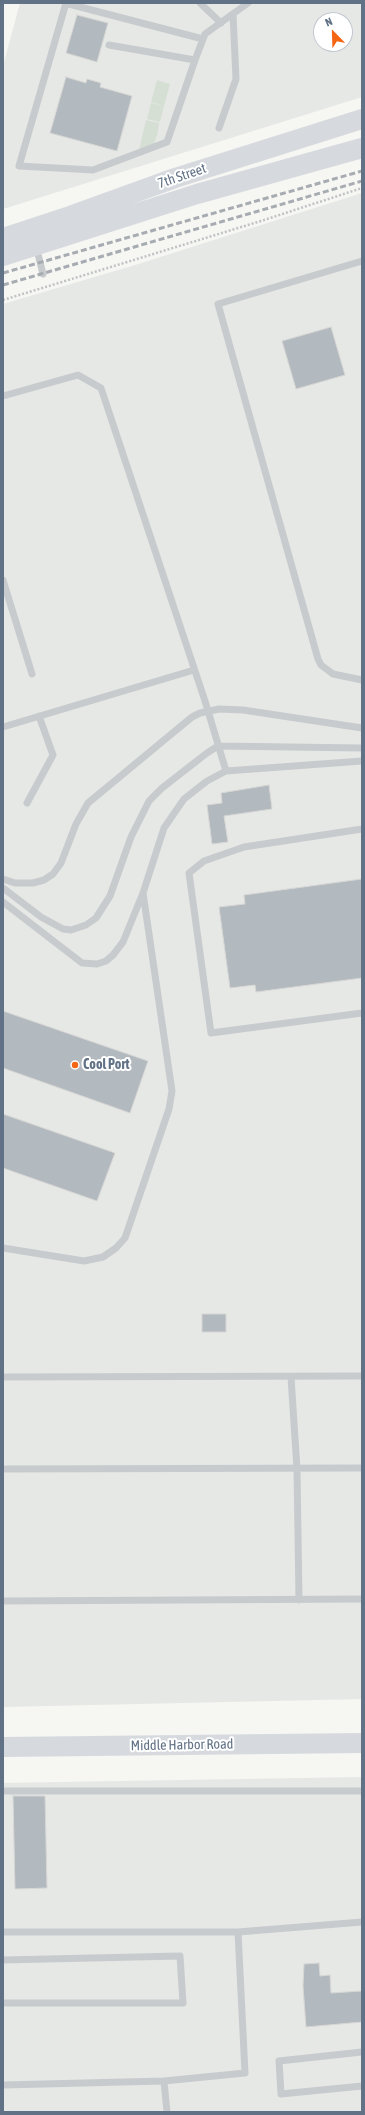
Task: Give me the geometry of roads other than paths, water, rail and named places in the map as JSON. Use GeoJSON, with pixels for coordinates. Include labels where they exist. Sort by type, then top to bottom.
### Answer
{"type":"FeatureCollection","features":[{"type":"Feature","properties":{"kind":"main road","name":"7th Street"},"geometry":{"type":"LineString","coordinates":[[3,238],[70,216],[175,178],[362,119]]}},
{"type":"Feature","properties":{"kind":"main road","name":"7th Street"},"geometry":{"type":"LineString","coordinates":[[3,256],[197,194],[362,148]]}},
{"type":"Feature","properties":{"kind":"main road","name":"Middle Harbor Road"},"geometry":{"type":"LineString","coordinates":[[3,1747],[362,1743]]}},
{"type":"Feature","properties":{"kind":"lane"},"geometry":{"type":"LineString","coordinates":[[203,39],[65,3],[19,166],[92,170],[167,142],[205,34],[248,3]]}},
{"type":"Feature","properties":{"kind":"lane"},"geometry":{"type":"LineString","coordinates":[[200,3],[221,23]]}},
{"type":"Feature","properties":{"kind":"lane"},"geometry":{"type":"LineString","coordinates":[[219,128],[236,79],[233,14]]}},
{"type":"Feature","properties":{"kind":"lane"},"geometry":{"type":"LineString","coordinates":[[108,45],[195,60]]}},
{"type":"Feature","properties":{"kind":"lane"},"geometry":{"type":"LineString","coordinates":[[36,246],[43,274]]}},
{"type":"Feature","properties":{"kind":"lane"},"geometry":{"type":"LineString","coordinates":[[362,261],[218,304],[318,659],[321,665],[333,674],[362,680]]}},
{"type":"Feature","properties":{"kind":"lane"},"geometry":{"type":"LineString","coordinates":[[3,396],[78,375],[101,388],[226,771]]}},
{"type":"Feature","properties":{"kind":"lane"},"geometry":{"type":"LineString","coordinates":[[3,580],[32,674]]}},
{"type":"Feature","properties":{"kind":"lane"},"geometry":{"type":"LineString","coordinates":[[3,727],[194,670]]}},
{"type":"Feature","properties":{"kind":"lane"},"geometry":{"type":"LineString","coordinates":[[3,879],[15,883],[33,883],[44,880],[53,874],[61,863],[76,824],[88,803],[192,717],[207,711],[243,710],[362,728]]}},
{"type":"Feature","properties":{"kind":"lane"},"geometry":{"type":"LineString","coordinates":[[27,803],[53,755],[39,716]]}},
{"type":"Feature","properties":{"kind":"lane"},"geometry":{"type":"LineString","coordinates":[[3,888],[41,917],[63,929],[71,930],[92,922],[110,896],[131,837],[149,801],[188,767],[218,746],[362,748]]}},
{"type":"Feature","properties":{"kind":"lane"},"geometry":{"type":"LineString","coordinates":[[3,902],[82,963],[97,964],[106,961],[118,949],[143,893],[164,828],[173,812],[190,794],[207,781],[226,771],[362,761]]}},
{"type":"Feature","properties":{"kind":"lane"},"geometry":{"type":"LineString","coordinates":[[362,829],[244,847],[204,861],[189,873],[211,1033],[362,1013]]}},
{"type":"Feature","properties":{"kind":"lane"},"geometry":{"type":"LineString","coordinates":[[3,1248],[84,1261],[102,1257],[116,1248],[125,1238],[169,1109],[172,1091],[143,893]]}},
{"type":"Feature","properties":{"kind":"lane"},"geometry":{"type":"LineString","coordinates":[[3,1377],[362,1376]]}},
{"type":"Feature","properties":{"kind":"lane"},"geometry":{"type":"LineString","coordinates":[[292,1377],[297,1469],[299,1600]]}},
{"type":"Feature","properties":{"kind":"lane"},"geometry":{"type":"LineString","coordinates":[[3,1469],[362,1468]]}},
{"type":"Feature","properties":{"kind":"lane"},"geometry":{"type":"LineString","coordinates":[[3,1601],[362,1599]]}},
{"type":"Feature","properties":{"kind":"lane"},"geometry":{"type":"LineString","coordinates":[[3,1791],[362,1791]]}},
{"type":"Feature","properties":{"kind":"lane"},"geometry":{"type":"LineString","coordinates":[[3,1932],[238,1932],[362,1922]]}},
{"type":"Feature","properties":{"kind":"lane"},"geometry":{"type":"LineString","coordinates":[[3,2085],[164,2081],[246,2073],[238,1932]]}},
{"type":"Feature","properties":{"kind":"lane"},"geometry":{"type":"LineString","coordinates":[[3,1960],[180,1956],[183,2003],[3,2003]]}},
{"type":"Feature","properties":{"kind":"lane"},"geometry":{"type":"LineString","coordinates":[[362,2052],[279,2061],[281,2094],[362,2086]]}},
{"type":"Feature","properties":{"kind":"lane"},"geometry":{"type":"LineString","coordinates":[[164,2081],[167,2112]]}},
{"type":"Feature","properties":{"kind":"railway"},"geometry":{"type":"LineString","coordinates":[[3,273],[362,171]]}},
{"type":"Feature","properties":{"kind":"railway"},"geometry":{"type":"LineString","coordinates":[[3,285],[362,181]]}},
{"type":"Feature","properties":{"kind":"place","name":"Cool Port"},"geometry":{"type":"Point","coordinates":[75,1065]}}]}
